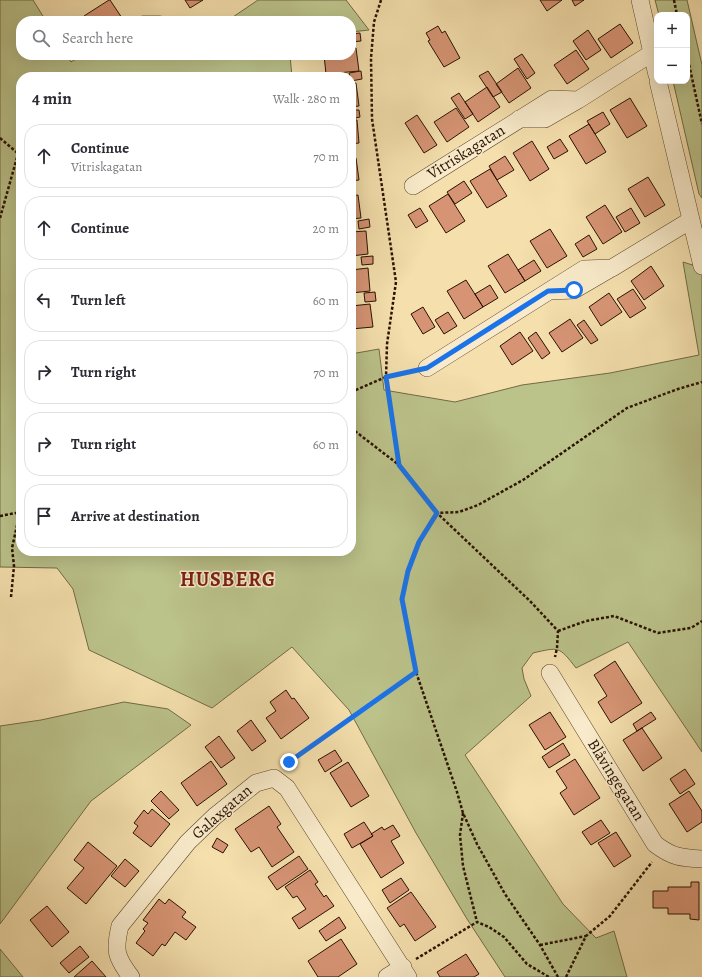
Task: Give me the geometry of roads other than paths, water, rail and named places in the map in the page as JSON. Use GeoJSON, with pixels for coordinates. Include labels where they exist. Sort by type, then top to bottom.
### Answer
{"type":"FeatureCollection","features":[{"type":"Feature","properties":{"kind":"street"},"geometry":{"type":"LineString","coordinates":[[640,0],[654,62]]}},
{"type":"Feature","properties":{"kind":"street","name":"Vitriskagatan"},"geometry":{"type":"LineString","coordinates":[[413,186],[552,99],[578,100],[652,53]]}},
{"type":"Feature","properties":{"kind":"street"},"geometry":{"type":"LineString","coordinates":[[659,84],[702,266]]}},
{"type":"Feature","properties":{"kind":"street"},"geometry":{"type":"LineString","coordinates":[[427,368],[584,269],[612,268],[691,220]]}},
{"type":"Feature","properties":{"kind":"street","name":"Blåvingegatan"},"geometry":{"type":"LineString","coordinates":[[550,673],[655,844],[667,853],[677,856],[702,859]]}},
{"type":"Feature","properties":{"kind":"street","name":"Galaxgatan"},"geometry":{"type":"LineString","coordinates":[[131,977],[122,965],[117,953],[116,939],[120,926],[188,842],[198,832],[215,816],[256,783],[274,778],[287,788],[406,972]]}},
{"type":"Feature","properties":{"kind":"street"},"geometry":{"type":"LineString","coordinates":[[387,977],[406,972]]}},
{"type":"Feature","properties":{"kind":"district","name":"HUSBERG"},"geometry":{"type":"Point","coordinates":[228,579]}}]}
